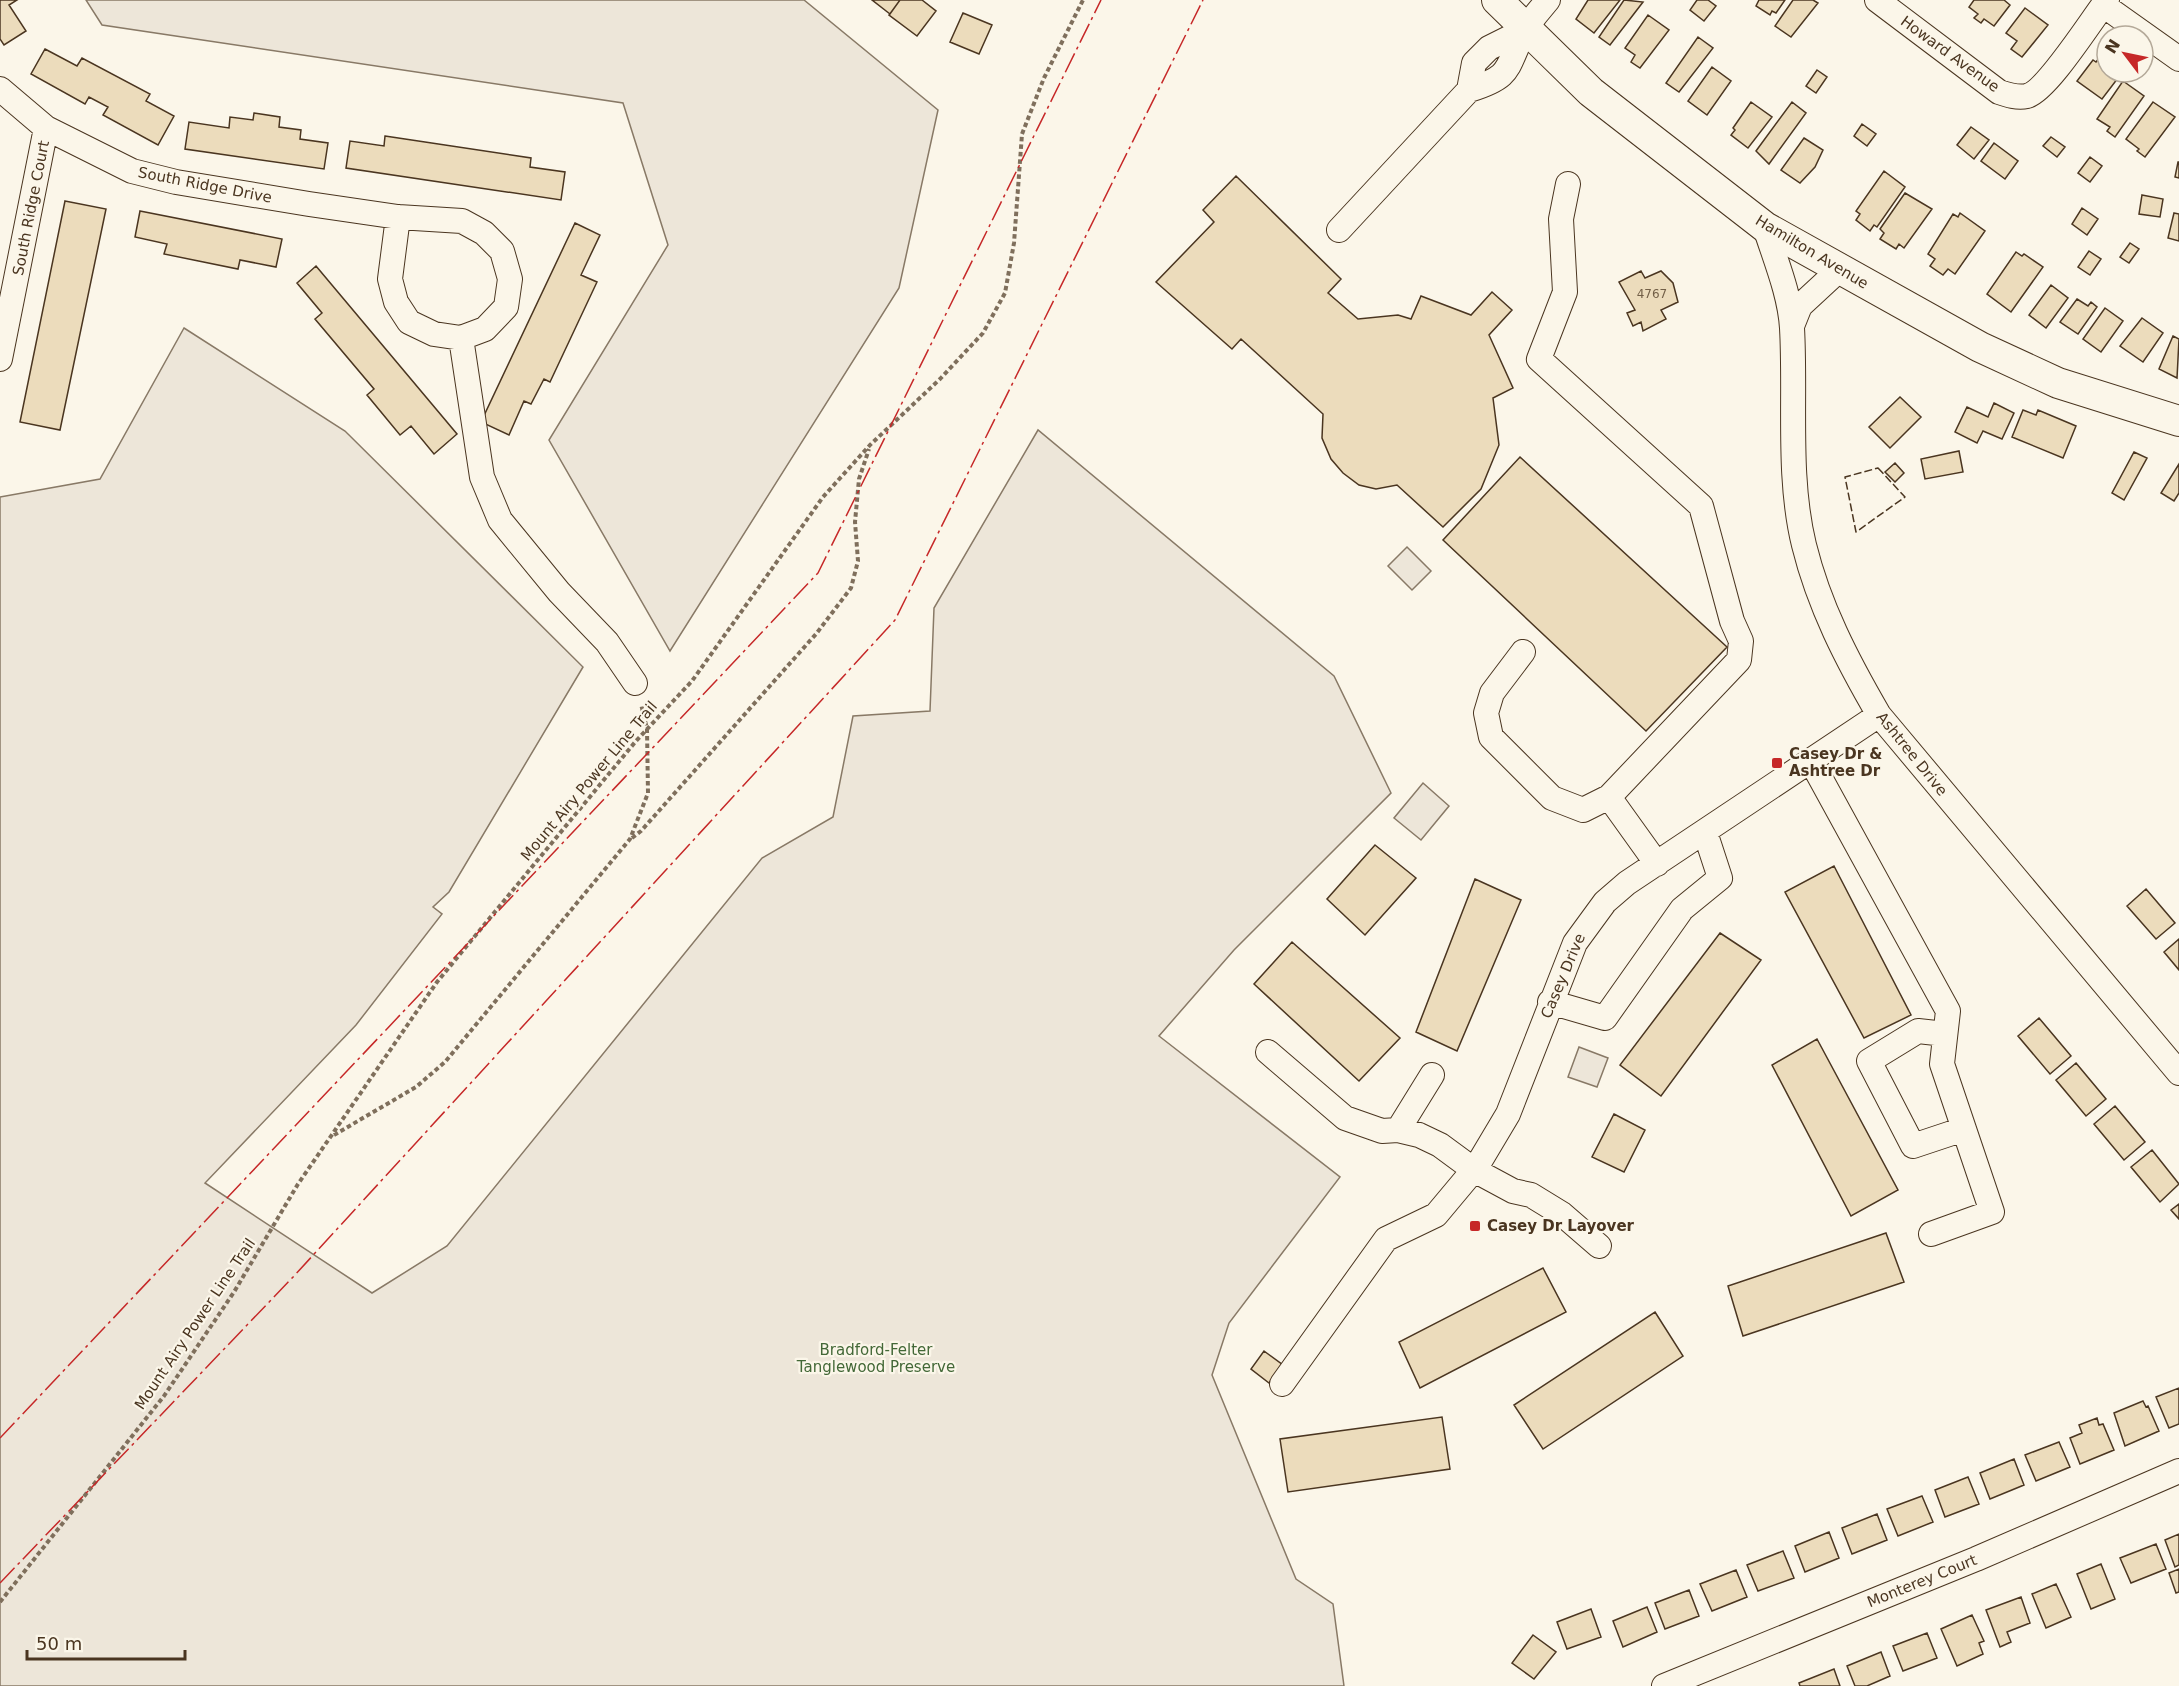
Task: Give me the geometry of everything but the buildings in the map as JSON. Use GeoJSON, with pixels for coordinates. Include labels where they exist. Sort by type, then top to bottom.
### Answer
{"type":"FeatureCollection","features":[{"type":"Feature","properties":{"kind":"main road","name":"Hamilton Avenue"},"geometry":{"type":"LineString","coordinates":[[1497,0],[1525,30],[1607,106],[1765,227],[1980,347],[2058,383],[2179,421]]}},
{"type":"Feature","properties":{"kind":"street"},"geometry":{"type":"LineString","coordinates":[[1339,230],[1469,90],[1491,84],[1510,67],[1525,30],[1548,0]]}},
{"type":"Feature","properties":{"kind":"street","name":"Howard Avenue"},"geometry":{"type":"LineString","coordinates":[[1877,0],[1999,92],[2013,97],[2027,96],[2044,84],[2105,3]]}},
{"type":"Feature","properties":{"kind":"street"},"geometry":{"type":"LineString","coordinates":[[2105,3],[2179,59]]}},
{"type":"Feature","properties":{"kind":"street","name":"South Ridge Drive"},"geometry":{"type":"LineString","coordinates":[[0,89],[46,128],[132,171],[176,182],[398,217],[462,221],[484,233],[502,251],[510,279],[506,307],[485,329],[461,338]]}},
{"type":"Feature","properties":{"kind":"street","name":"South Ridge Court"},"geometry":{"type":"LineString","coordinates":[[0,359],[46,128]]}},
{"type":"Feature","properties":{"kind":"street"},"geometry":{"type":"LineString","coordinates":[[1523,652],[1492,693],[1486,713],[1491,737],[1552,798],[1583,810],[1609,797],[1739,660],[1741,641],[1732,621],[1701,506],[1539,359],[1564,292],[1561,219],[1568,184]]}},
{"type":"Feature","properties":{"kind":"street"},"geometry":{"type":"LineString","coordinates":[[398,217],[390,279],[396,302],[409,322],[434,334],[461,338],[482,477],[500,520],[559,592],[607,642],[635,683]]}},
{"type":"Feature","properties":{"kind":"street","name":"Ashtree Drive"},"geometry":{"type":"LineString","coordinates":[[1765,227],[1784,289],[1792,326],[1796,484],[1803,543],[1820,599],[1843,653],[1879,715],[2179,1073]]}},
{"type":"Feature","properties":{"kind":"street"},"geometry":{"type":"LineString","coordinates":[[1792,326],[1800,306],[1840,268]]}},
{"type":"Feature","properties":{"kind":"street","name":"Casey Drive"},"geometry":{"type":"LineString","coordinates":[[1282,1384],[1386,1239],[1436,1215],[1474,1170],[1494,1141],[1508,1114],[1566,961],[1585,925],[1605,902],[1657,864],[1879,715]]}},
{"type":"Feature","properties":{"kind":"street"},"geometry":{"type":"LineString","coordinates":[[1811,761],[1948,1011],[1942,1064],[1992,1212],[1931,1234]]}},
{"type":"Feature","properties":{"kind":"street"},"geometry":{"type":"LineString","coordinates":[[1609,797],[1657,864]]}},
{"type":"Feature","properties":{"kind":"street"},"geometry":{"type":"LineString","coordinates":[[1550,1002],[1605,1018],[1682,909],[1720,878],[1705,832]]}},
{"type":"Feature","properties":{"kind":"street"},"geometry":{"type":"LineString","coordinates":[[1945,1034],[1918,1031],[1869,1061],[1913,1146],[1964,1129]]}},
{"type":"Feature","properties":{"kind":"street"},"geometry":{"type":"LineString","coordinates":[[1268,1052],[1346,1118],[1382,1131],[1398,1130],[1419,1135],[1440,1145],[1474,1170],[1513,1191],[1532,1195],[1562,1214],[1599,1246]]}},
{"type":"Feature","properties":{"kind":"street"},"geometry":{"type":"LineString","coordinates":[[1398,1130],[1432,1075]]}},
{"type":"Feature","properties":{"kind":"street","name":"Monterey Court"},"geometry":{"type":"LineString","coordinates":[[1664,1686],[1976,1559],[2179,1472]]}},
{"type":"Feature","properties":{"kind":"path","name":"Mount Airy Power Line Trail"},"geometry":{"type":"LineString","coordinates":[[0,1602],[164,1396],[234,1292],[298,1184],[437,982],[647,729],[692,681],[824,497],[870,445],[983,333],[1005,293],[1014,243],[1022,134],[1044,78],[1083,0]]}},
{"type":"Feature","properties":{"kind":"path","name":"Mount Airy Power Line Trail"},"geometry":{"type":"LineString","coordinates":[[331,1137],[416,1087],[445,1062],[630,839],[641,831],[694,774],[816,634],[851,588],[858,561],[855,522],[859,478],[870,445]]}},
{"type":"Feature","properties":{"kind":"path"},"geometry":{"type":"LineString","coordinates":[[630,839],[648,793],[647,729],[635,683]]}},
{"type":"Feature","properties":{"kind":"green space"},"geometry":{"type":"Polygon","coordinates":[[[86,0],[804,0],[938,110],[899,288],[670,651],[549,440],[668,245],[623,103],[102,25],[86,0]]]}},
{"type":"Feature","properties":{"kind":"green space","name":"Bradford-Felter Tanglewood Preserve"},"geometry":{"type":"Polygon","coordinates":[[[184,328],[345,431],[583,667],[449,892],[433,907],[442,914],[356,1025],[205,1183],[372,1293],[447,1246],[762,858],[833,817],[853,716],[930,711],[934,608],[1038,430],[1334,676],[1391,793],[1234,950],[1159,1036],[1340,1177],[1229,1323],[1212,1375],[1296,1579],[1333,1604],[1344,1686],[0,1686],[0,497],[100,479],[184,328]]]}},
{"type":"Feature","properties":{"kind":"green space"},"geometry":{"type":"Polygon","coordinates":[[[1407,547],[1431,571],[1412,590],[1388,566],[1407,547]]]}},
{"type":"Feature","properties":{"kind":"green space"},"geometry":{"type":"Polygon","coordinates":[[[1423,783],[1449,806],[1421,840],[1394,818],[1423,783]]]}},
{"type":"Feature","properties":{"kind":"green space"},"geometry":{"type":"Polygon","coordinates":[[[1579,1047],[1608,1058],[1597,1087],[1568,1077],[1579,1047]]]}},
{"type":"Feature","properties":{"kind":"fence"},"geometry":{"type":"LineString","coordinates":[[1878,468],[1905,497],[1856,532],[1845,477],[1878,468]]}},
{"type":"Feature","properties":{"kind":"power"},"geometry":{"type":"LineString","coordinates":[[0,1438],[818,573],[1101,0]]}},
{"type":"Feature","properties":{"kind":"power"},"geometry":{"type":"LineString","coordinates":[[0,1583],[294,1276],[895,620],[1203,0]]}},
{"type":"Feature","properties":{"kind":"place","name":"Casey Dr & Ashtree Dr"},"geometry":{"type":"Point","coordinates":[1777,763]}},
{"type":"Feature","properties":{"kind":"place","name":"Casey Dr Layover"},"geometry":{"type":"Point","coordinates":[1475,1226]}}]}
